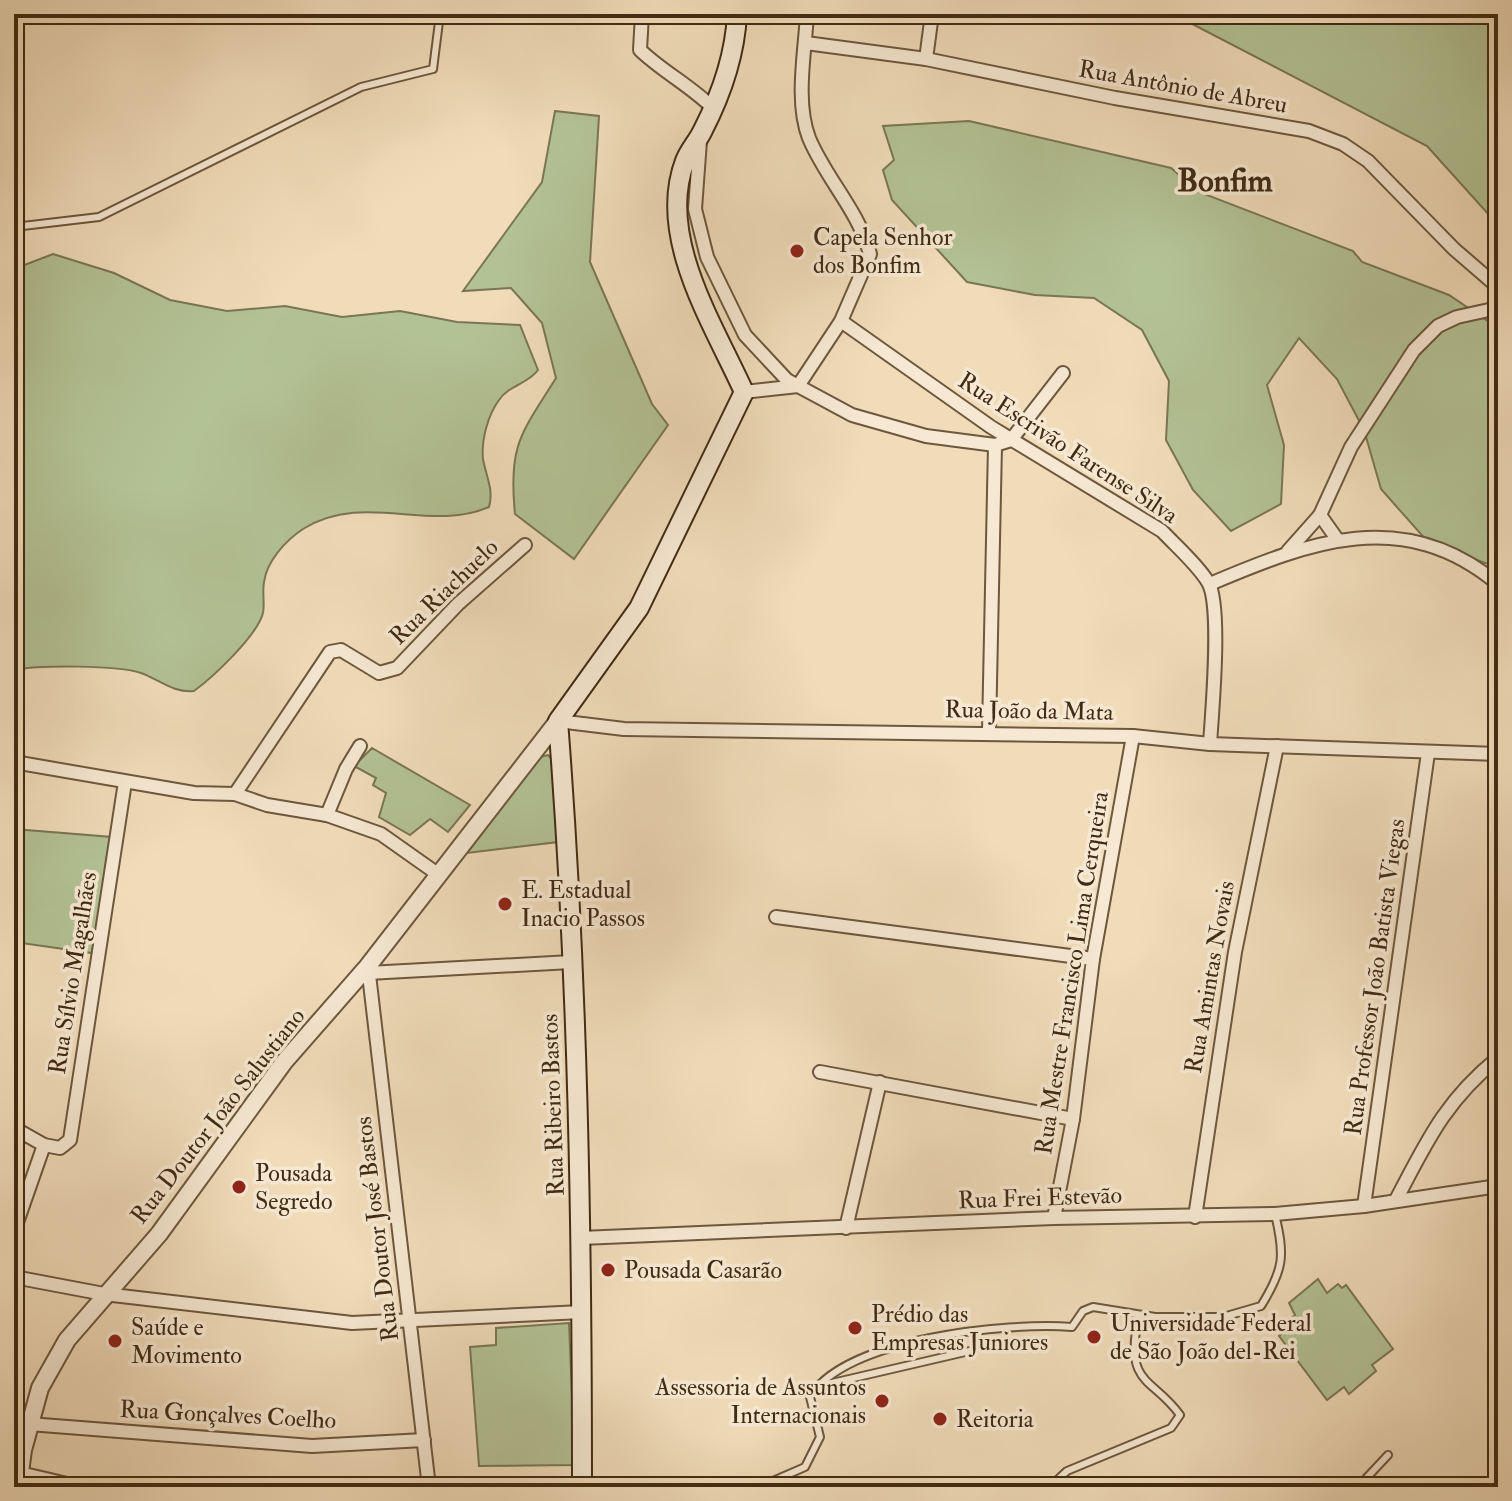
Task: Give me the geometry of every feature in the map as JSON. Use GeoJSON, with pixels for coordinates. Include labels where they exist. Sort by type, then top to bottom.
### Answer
{"type":"FeatureCollection","features":[{"type":"Feature","properties":{"kind":"main road"},"geometry":{"type":"LineString","coordinates":[[558,721],[639,608],[744,392],[701,294],[679,227],[679,184],[685,161],[714,109],[730,62],[737,14]]}},
{"type":"Feature","properties":{"kind":"main road","name":"Rua Ribeiro Bastos"},"geometry":{"type":"LineString","coordinates":[[558,721],[569,858],[581,1238],[582,1487]]}},
{"type":"Feature","properties":{"kind":"street"},"geometry":{"type":"LineString","coordinates":[[642,14],[640,50],[666,75],[693,88],[714,109]]}},
{"type":"Feature","properties":{"kind":"street"},"geometry":{"type":"LineString","coordinates":[[798,386],[841,321],[870,254],[861,227],[808,135],[803,94],[807,14]]}},
{"type":"Feature","properties":{"kind":"street"},"geometry":{"type":"LineString","coordinates":[[926,59],[932,14]]}},
{"type":"Feature","properties":{"kind":"street","name":"Rua Antônio de Abreu"},"geometry":{"type":"LineString","coordinates":[[806,43],[926,59],[1115,98],[1309,131],[1343,144],[1368,161],[1454,249],[1498,287]]}},
{"type":"Feature","properties":{"kind":"street"},"geometry":{"type":"LineString","coordinates":[[700,136],[694,196],[697,224],[707,257],[745,335],[765,360],[798,386],[852,415],[926,436],[995,445],[1011,440],[1063,373]]}},
{"type":"Feature","properties":{"kind":"street"},"geometry":{"type":"LineString","coordinates":[[1288,551],[1320,515],[1351,447],[1414,350],[1438,326],[1457,317],[1498,308]]}},
{"type":"Feature","properties":{"kind":"street","name":"Rua Escrivão Farense Silva"},"geometry":{"type":"LineString","coordinates":[[841,321],[1011,440],[1162,531],[1210,584]]}},
{"type":"Feature","properties":{"kind":"street"},"geometry":{"type":"LineString","coordinates":[[744,392],[798,386]]}},
{"type":"Feature","properties":{"kind":"street"},"geometry":{"type":"LineString","coordinates":[[989,731],[995,445]]}},
{"type":"Feature","properties":{"kind":"street"},"geometry":{"type":"LineString","coordinates":[[1320,515],[1337,539]]}},
{"type":"Feature","properties":{"kind":"street"},"geometry":{"type":"LineString","coordinates":[[1210,744],[1214,640],[1210,584],[1288,551],[1337,539],[1368,537],[1434,547],[1473,563],[1498,584]]}},
{"type":"Feature","properties":{"kind":"street","name":"Rua Riachuelo"},"geometry":{"type":"LineString","coordinates":[[235,794],[330,652],[341,650],[379,673],[397,668],[458,604],[525,545]]}},
{"type":"Feature","properties":{"kind":"street","name":"Rua João da Mata"},"geometry":{"type":"LineString","coordinates":[[558,721],[624,729],[989,731],[1133,736],[1210,744],[1498,754]]}},
{"type":"Feature","properties":{"kind":"street","name":"Rua Doutor João Salustiano"},"geometry":{"type":"LineString","coordinates":[[19,1480],[29,1424],[43,1380],[67,1340],[159,1234],[284,1062],[368,970],[558,721]]}},
{"type":"Feature","properties":{"kind":"street","name":"Rua Mestre Francisco Lima Cerqueira"},"geometry":{"type":"LineString","coordinates":[[1054,1218],[1073,1119],[1093,959],[1133,736]]}},
{"type":"Feature","properties":{"kind":"street"},"geometry":{"type":"LineString","coordinates":[[327,815],[346,769],[360,746]]}},
{"type":"Feature","properties":{"kind":"street","name":"Rua Amintas Novais"},"geometry":{"type":"LineString","coordinates":[[1195,1217],[1235,952],[1277,746]]}},
{"type":"Feature","properties":{"kind":"street","name":"Rua Professor João Batista Viegas"},"geometry":{"type":"LineString","coordinates":[[1364,1206],[1428,753]]}},
{"type":"Feature","properties":{"kind":"street"},"geometry":{"type":"LineString","coordinates":[[14,762],[194,793],[235,794],[267,805],[327,815],[381,834],[439,875]]}},
{"type":"Feature","properties":{"kind":"street","name":"Rua Sílvio Magalhães"},"geometry":{"type":"LineString","coordinates":[[44,1145],[60,1148],[70,1140],[125,782]]}},
{"type":"Feature","properties":{"kind":"street"},"geometry":{"type":"LineString","coordinates":[[776,917],[1093,959]]}},
{"type":"Feature","properties":{"kind":"street"},"geometry":{"type":"LineString","coordinates":[[368,970],[571,962]]}},
{"type":"Feature","properties":{"kind":"street","name":"Rua Doutor José Bastos"},"geometry":{"type":"LineString","coordinates":[[368,970],[429,1487]]}},
{"type":"Feature","properties":{"kind":"street"},"geometry":{"type":"LineString","coordinates":[[1396,1200],[1449,1104],[1466,1084],[1498,1058]]}},
{"type":"Feature","properties":{"kind":"street"},"geometry":{"type":"LineString","coordinates":[[820,1072],[1073,1119]]}},
{"type":"Feature","properties":{"kind":"street"},"geometry":{"type":"LineString","coordinates":[[846,1228],[880,1082]]}},
{"type":"Feature","properties":{"kind":"street"},"geometry":{"type":"LineString","coordinates":[[14,1128],[44,1145],[14,1231]]}},
{"type":"Feature","properties":{"kind":"street","name":"Rua Frei Estevão"},"geometry":{"type":"LineString","coordinates":[[581,1238],[1054,1218],[1275,1214],[1364,1206],[1498,1186]]}},
{"type":"Feature","properties":{"kind":"street"},"geometry":{"type":"LineString","coordinates":[[14,1277],[104,1294],[313,1320],[411,1321],[582,1312]]}},
{"type":"Feature","properties":{"kind":"street","name":"Rua Gonçalves Coelho"},"geometry":{"type":"LineString","coordinates":[[29,1424],[312,1446],[424,1440]]}},
{"type":"Feature","properties":{"kind":"street"},"geometry":{"type":"LineString","coordinates":[[19,1480],[80,1487]]}},
{"type":"Feature","properties":{"kind":"lane"},"geometry":{"type":"LineString","coordinates":[[14,227],[99,217],[361,87],[433,69],[440,14]]}},
{"type":"Feature","properties":{"kind":"lane"},"geometry":{"type":"LineString","coordinates":[[759,1487],[805,1467],[820,1437],[810,1397],[816,1387],[837,1368],[942,1335],[1038,1324],[1072,1327],[1083,1311],[1093,1307],[1155,1317],[1223,1317],[1261,1306],[1280,1276],[1280,1238],[1275,1214]]}},
{"type":"Feature","properties":{"kind":"lane"},"geometry":{"type":"LineString","coordinates":[[1050,1487],[1067,1471],[1110,1451],[1159,1436],[1171,1428],[1180,1415],[1148,1384],[1132,1358],[1136,1331],[1155,1317]]}},
{"type":"Feature","properties":{"kind":"lane"},"geometry":{"type":"LineString","coordinates":[[816,1387],[974,1350]]}},
{"type":"Feature","properties":{"kind":"lane"},"geometry":{"type":"LineString","coordinates":[[1358,1487],[1388,1455]]}},
{"type":"Feature","properties":{"kind":"green space"},"geometry":{"type":"Polygon","coordinates":[[[1173,14],[1494,14],[1498,18],[1498,225],[1427,146],[1173,14]]]}},
{"type":"Feature","properties":{"kind":"green space"},"geometry":{"type":"Polygon","coordinates":[[[555,111],[599,116],[590,262],[652,404],[668,425],[574,559],[515,514],[514,472],[520,441],[556,378],[542,323],[511,288],[463,291],[542,182],[555,111]]]}},
{"type":"Feature","properties":{"kind":"green space"},"geometry":{"type":"Polygon","coordinates":[[[969,121],[1171,168],[1199,192],[1353,251],[1362,262],[1449,295],[1498,328],[1498,564],[1485,563],[1427,541],[1381,489],[1364,430],[1337,379],[1299,338],[1267,385],[1284,445],[1281,504],[1231,531],[1193,490],[1166,440],[1169,381],[1142,330],[1094,298],[1035,295],[967,282],[892,200],[883,170],[894,160],[883,126],[969,121]]]}},
{"type":"Feature","properties":{"kind":"green space"},"geometry":{"type":"Polygon","coordinates":[[[53,254],[114,273],[170,300],[227,311],[285,306],[342,317],[400,311],[457,322],[520,325],[538,370],[503,395],[489,420],[484,436],[483,459],[490,489],[489,507],[466,514],[443,516],[349,513],[326,518],[303,529],[290,539],[269,567],[263,586],[263,613],[252,633],[223,666],[194,691],[180,690],[141,673],[115,668],[14,670],[14,269],[53,254]]]}},
{"type":"Feature","properties":{"kind":"green space"},"geometry":{"type":"Polygon","coordinates":[[[372,748],[470,805],[448,832],[430,819],[410,835],[379,817],[386,793],[373,785],[376,778],[354,766],[372,748]]]}},
{"type":"Feature","properties":{"kind":"green space"},"geometry":{"type":"Polygon","coordinates":[[[548,755],[558,766],[558,842],[467,853],[540,757],[548,755]]]}},
{"type":"Feature","properties":{"kind":"green space"},"geometry":{"type":"Polygon","coordinates":[[[14,829],[112,837],[92,953],[14,942],[14,829]]]}},
{"type":"Feature","properties":{"kind":"green space"},"geometry":{"type":"Polygon","coordinates":[[[1318,1279],[1327,1293],[1338,1284],[1342,1288],[1346,1285],[1393,1349],[1372,1365],[1376,1371],[1349,1394],[1344,1387],[1327,1400],[1279,1336],[1285,1331],[1283,1325],[1295,1315],[1289,1303],[1318,1279]]]}},
{"type":"Feature","properties":{"kind":"green space"},"geometry":{"type":"Polygon","coordinates":[[[569,1323],[575,1465],[479,1466],[470,1347],[496,1345],[496,1328],[569,1323]]]}},
{"type":"Feature","properties":{"kind":"place","name":"Capela Senhor dos Bonfim"},"geometry":{"type":"Point","coordinates":[797,251]}},
{"type":"Feature","properties":{"kind":"place","name":"E. Estadual Inacio Passos"},"geometry":{"type":"Point","coordinates":[505,904]}},
{"type":"Feature","properties":{"kind":"place","name":"Pousada Segredo"},"geometry":{"type":"Point","coordinates":[239,1187]}},
{"type":"Feature","properties":{"kind":"place","name":"Pousada Casarão"},"geometry":{"type":"Point","coordinates":[608,1270]}},
{"type":"Feature","properties":{"kind":"place","name":"Prédio das Empresas Juniores"},"geometry":{"type":"Point","coordinates":[855,1328]}},
{"type":"Feature","properties":{"kind":"place","name":"Universidade Federal de São João del-Rei"},"geometry":{"type":"Point","coordinates":[1094,1337]}},
{"type":"Feature","properties":{"kind":"place","name":"Saúde e Movimento"},"geometry":{"type":"Point","coordinates":[115,1341]}},
{"type":"Feature","properties":{"kind":"place","name":"Assessoria de Assuntos Internacionais"},"geometry":{"type":"Point","coordinates":[882,1401]}},
{"type":"Feature","properties":{"kind":"place","name":"Reitoria"},"geometry":{"type":"Point","coordinates":[940,1419]}},
{"type":"Feature","properties":{"kind":"district","name":"Bonfim"},"geometry":{"type":"Point","coordinates":[1225,181]}}]}
